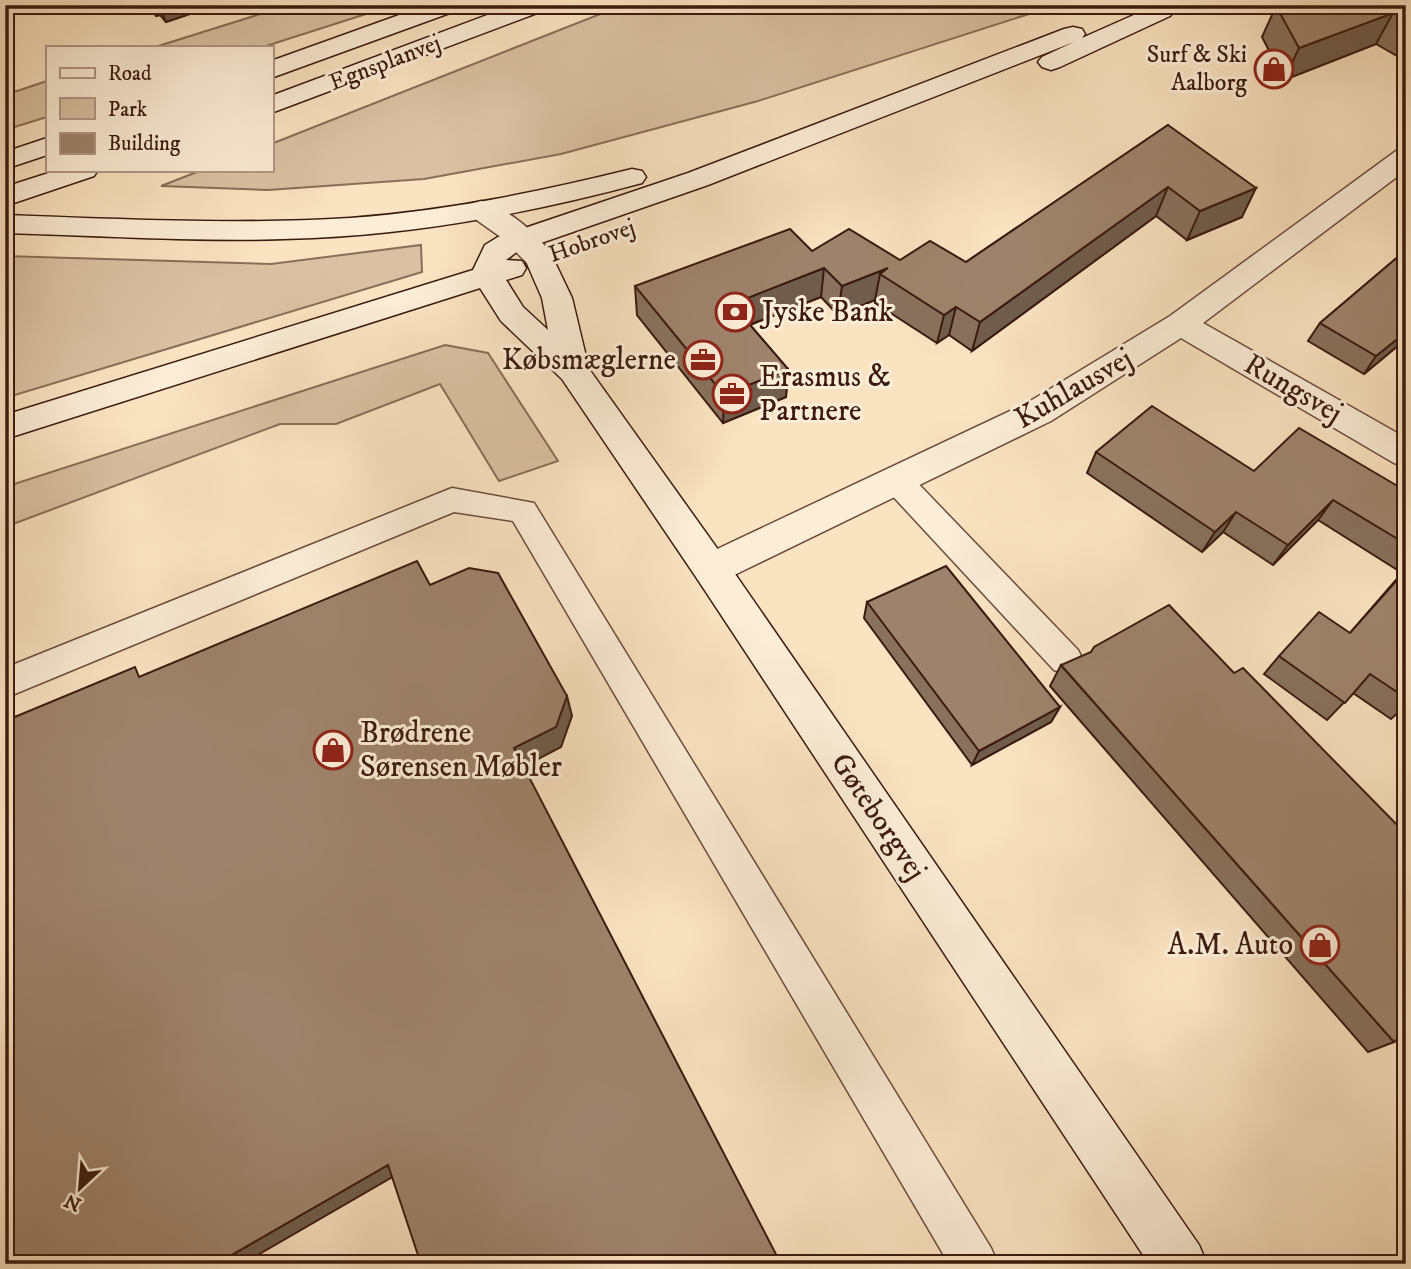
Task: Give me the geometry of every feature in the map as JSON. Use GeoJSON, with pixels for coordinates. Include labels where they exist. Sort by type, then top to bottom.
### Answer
{"type":"FeatureCollection","features":[{"type":"Feature","properties":{"kind":"main road","name":"Egnsplanvej"},"geometry":{"type":"LineString","coordinates":[[273,69],[450,5]]}},
{"type":"Feature","properties":{"kind":"main road","name":"Egnsplanvej"},"geometry":{"type":"LineString","coordinates":[[273,104],[537,5]]}},
{"type":"Feature","properties":{"kind":"main road","name":"Hobrovej"},"geometry":{"type":"LineString","coordinates":[[5,224],[313,229],[481,210],[607,184],[681,163],[1073,34],[1169,8]]}},
{"type":"Feature","properties":{"kind":"main road","name":"Hobrovej"},"geometry":{"type":"LineString","coordinates":[[5,427],[488,276],[531,249],[747,186],[1089,46],[1169,8]]}},
{"type":"Feature","properties":{"kind":"main road"},"geometry":{"type":"LineString","coordinates":[[481,210],[531,249],[698,179],[1073,34]]}},
{"type":"Feature","properties":{"kind":"main road"},"geometry":{"type":"LineString","coordinates":[[5,161],[46,146]]}},
{"type":"Feature","properties":{"kind":"main road","name":"Kuhlausvej"},"geometry":{"type":"LineString","coordinates":[[711,569],[898,482],[1039,412],[1181,324],[1406,157]]}},
{"type":"Feature","properties":{"kind":"main road"},"geometry":{"type":"LineString","coordinates":[[5,197],[78,172]]}},
{"type":"Feature","properties":{"kind":"main road","name":"Gøteborgvej"},"geometry":{"type":"LineString","coordinates":[[531,249],[557,298],[573,371]]}},
{"type":"Feature","properties":{"kind":"main road","name":"Gøteborgvej"},"geometry":{"type":"LineString","coordinates":[[488,276],[512,314],[573,371],[711,569],[1180,1264]]}},
{"type":"Feature","properties":{"kind":"main road","name":"Rungsvej"},"geometry":{"type":"LineString","coordinates":[[1181,324],[1406,454]]}},
{"type":"Feature","properties":{"kind":"lane"},"geometry":{"type":"LineString","coordinates":[[898,482],[1066,660]]}},
{"type":"Feature","properties":{"kind":"lane"},"geometry":{"type":"LineString","coordinates":[[5,683],[452,500],[523,512],[975,1264]]}},
{"type":"Feature","properties":{"kind":"green space"},"geometry":{"type":"Polygon","coordinates":[[[271,5],[394,5],[266,46],[158,46],[273,10],[271,5]]]}},
{"type":"Feature","properties":{"kind":"green space"},"geometry":{"type":"Polygon","coordinates":[[[623,5],[1057,5],[758,101],[561,154],[424,179],[268,190],[161,186],[197,172],[273,172],[273,143],[623,5]]]}},
{"type":"Feature","properties":{"kind":"green space"},"geometry":{"type":"Polygon","coordinates":[[[46,81],[46,117],[5,130],[5,95],[46,81]]]}},
{"type":"Feature","properties":{"kind":"green space"},"geometry":{"type":"Polygon","coordinates":[[[421,245],[422,272],[5,398],[5,256],[271,264],[421,245]]]}},
{"type":"Feature","properties":{"kind":"green space"},"geometry":{"type":"Polygon","coordinates":[[[445,345],[488,353],[558,461],[499,481],[440,384],[336,424],[280,424],[5,527],[5,487],[445,345]]]}},
{"type":"Feature","properties":{"kind":"building"},"geometry":{"type":"Polygon","coordinates":[[[1406,5],[1406,19],[1393,13],[1299,48],[1276,6],[1406,5]]]}},
{"type":"Feature","properties":{"kind":"building"},"geometry":{"type":"Polygon","coordinates":[[[1168,125],[1256,188],[1200,211],[1168,187],[980,322],[956,307],[944,315],[880,274],[888,268],[842,286],[824,268],[732,304],[788,369],[724,395],[635,286],[790,229],[812,251],[849,229],[900,260],[930,241],[966,262],[1168,125]]]}},
{"type":"Feature","properties":{"kind":"building"},"geometry":{"type":"Polygon","coordinates":[[[1406,250],[1406,332],[1376,356],[1320,323],[1406,250]]]}},
{"type":"Feature","properties":{"kind":"building"},"geometry":{"type":"Polygon","coordinates":[[[1152,406],[1254,471],[1299,428],[1406,491],[1406,544],[1333,500],[1288,545],[1236,512],[1215,532],[1096,452],[1152,406]]]}},
{"type":"Feature","properties":{"kind":"building"},"geometry":{"type":"Polygon","coordinates":[[[417,561],[430,585],[469,568],[498,573],[567,696],[556,727],[514,748],[781,1264],[421,1264],[388,1165],[216,1264],[5,1264],[5,721],[135,667],[139,677],[417,561]]]}},
{"type":"Feature","properties":{"kind":"building"},"geometry":{"type":"Polygon","coordinates":[[[946,566],[1060,707],[979,751],[867,602],[946,566]]]}},
{"type":"Feature","properties":{"kind":"building"},"geometry":{"type":"Polygon","coordinates":[[[1406,570],[1406,698],[1370,674],[1345,703],[1279,656],[1319,612],[1350,633],[1406,570]]]}},
{"type":"Feature","properties":{"kind":"building"},"geometry":{"type":"Polygon","coordinates":[[[1169,605],[1234,673],[1243,668],[1406,834],[1406,1032],[1394,1042],[1061,665],[1091,652],[1094,647],[1169,605]]]}},
{"type":"Feature","properties":{"kind":"place","name":"Surf & Ski Aalborg"},"geometry":{"type":"Point","coordinates":[1274,69]}},
{"type":"Feature","properties":{"kind":"place","name":"Jyske Bank"},"geometry":{"type":"Point","coordinates":[735,312]}},
{"type":"Feature","properties":{"kind":"place","name":"Købsmæglerne"},"geometry":{"type":"Point","coordinates":[703,360]}},
{"type":"Feature","properties":{"kind":"place","name":"Erasmus & Partnere"},"geometry":{"type":"Point","coordinates":[732,394]}},
{"type":"Feature","properties":{"kind":"place","name":"Brødrene Sørensen Møbler"},"geometry":{"type":"Point","coordinates":[333,750]}},
{"type":"Feature","properties":{"kind":"place","name":"A.M. Auto"},"geometry":{"type":"Point","coordinates":[1320,945]}}]}
